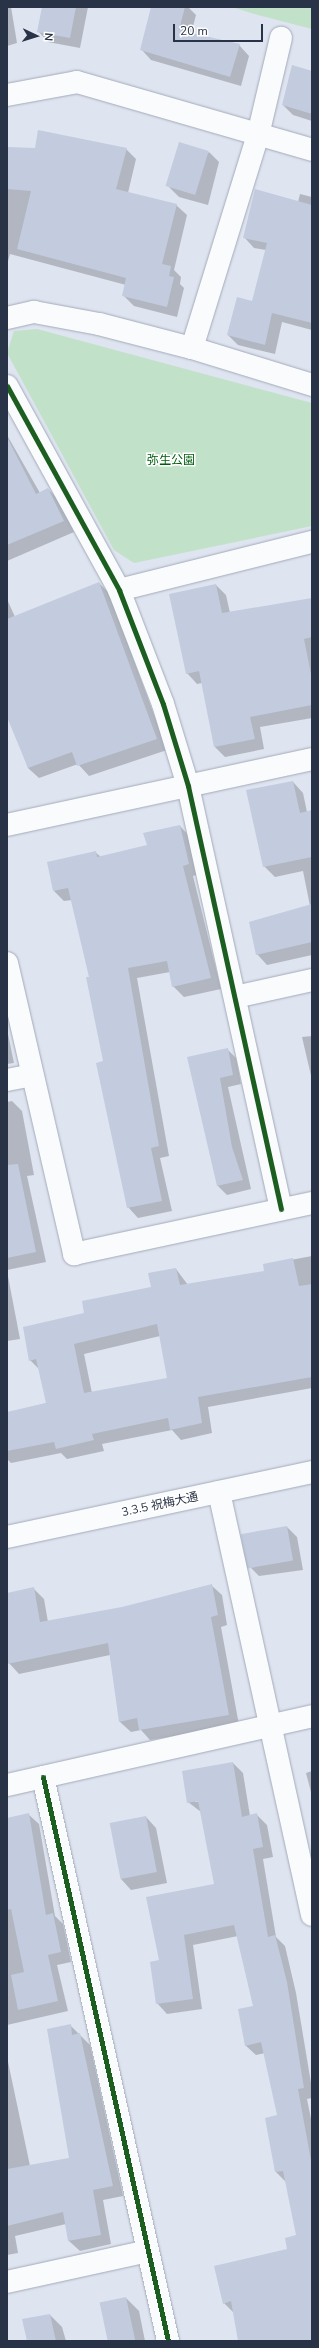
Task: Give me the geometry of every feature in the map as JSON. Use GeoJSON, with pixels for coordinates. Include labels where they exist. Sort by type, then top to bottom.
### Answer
{"type":"FeatureCollection","features":[{"type":"Feature","properties":{"kind":"street"},"geometry":{"type":"LineString","coordinates":[[192,348],[258,135],[281,38]]}},
{"type":"Feature","properties":{"kind":"street"},"geometry":{"type":"LineString","coordinates":[[7,95],[77,82],[312,150]]}},
{"type":"Feature","properties":{"kind":"street"},"geometry":{"type":"LineString","coordinates":[[7,318],[34,312],[192,348],[312,385]]}},
{"type":"Feature","properties":{"kind":"street"},"geometry":{"type":"LineString","coordinates":[[7,386],[119,590],[163,704],[188,786],[282,1209]]}},
{"type":"Feature","properties":{"kind":"street"},"geometry":{"type":"LineString","coordinates":[[119,590],[312,542]]}},
{"type":"Feature","properties":{"kind":"street"},"geometry":{"type":"LineString","coordinates":[[7,825],[312,759]]}},
{"type":"Feature","properties":{"kind":"street"},"geometry":{"type":"LineString","coordinates":[[7,963],[74,1254],[312,1203]]}},
{"type":"Feature","properties":{"kind":"street"},"geometry":{"type":"LineString","coordinates":[[235,997],[312,980]]}},
{"type":"Feature","properties":{"kind":"street"},"geometry":{"type":"LineString","coordinates":[[7,1080],[33,1075]]}},
{"type":"Feature","properties":{"kind":"street","name":"3.3.5 祝梅大通"},"geometry":{"type":"LineString","coordinates":[[7,1536],[312,1472]]}},
{"type":"Feature","properties":{"kind":"street"},"geometry":{"type":"LineString","coordinates":[[219,1492],[312,1915]]}},
{"type":"Feature","properties":{"kind":"street"},"geometry":{"type":"LineString","coordinates":[[7,1785],[270,1724],[312,1716]]}},
{"type":"Feature","properties":{"kind":"street"},"geometry":{"type":"LineString","coordinates":[[43,1777],[168,2341]]}},
{"type":"Feature","properties":{"kind":"street"},"geometry":{"type":"LineString","coordinates":[[7,2282],[148,2251]]}},
{"type":"Feature","properties":{"kind":"green space"},"geometry":{"type":"Polygon","coordinates":[[[232,7],[312,7],[312,29],[258,15],[232,7]]]}},
{"type":"Feature","properties":{"kind":"green space","name":"弥生公園"},"geometry":{"type":"Polygon","coordinates":[[[37,329],[312,403],[312,526],[134,563],[114,550],[7,353],[14,331],[37,329]]]}},
{"type":"Feature","properties":{"kind":"building"},"geometry":{"type":"Polygon","coordinates":[[[42,7],[76,7],[70,38],[37,32],[42,7]]]}},
{"type":"Feature","properties":{"kind":"building"},"geometry":{"type":"Polygon","coordinates":[[[151,7],[185,7],[179,30],[240,44],[230,77],[140,50],[151,7]]]}},
{"type":"Feature","properties":{"kind":"building"},"geometry":{"type":"Polygon","coordinates":[[[292,65],[312,71],[312,114],[282,105],[292,65]]]}},
{"type":"Feature","properties":{"kind":"building"},"geometry":{"type":"Polygon","coordinates":[[[38,130],[127,148],[116,189],[177,204],[162,264],[171,266],[169,276],[174,277],[167,307],[122,296],[126,278],[17,249],[31,191],[7,189],[7,147],[35,148],[38,130]]]}},
{"type":"Feature","properties":{"kind":"building"},"geometry":{"type":"Polygon","coordinates":[[[179,142],[209,151],[195,195],[166,186],[179,142]]]}},
{"type":"Feature","properties":{"kind":"building"},"geometry":{"type":"Polygon","coordinates":[[[255,189],[312,205],[312,323],[272,313],[265,345],[227,335],[237,297],[252,301],[267,243],[243,238],[255,189]]]}},
{"type":"Feature","properties":{"kind":"building"},"geometry":{"type":"Polygon","coordinates":[[[7,437],[36,494],[48,488],[64,521],[7,545],[7,437]]]}},
{"type":"Feature","properties":{"kind":"building"},"geometry":{"type":"Polygon","coordinates":[[[99,582],[157,739],[77,766],[72,752],[28,768],[7,717],[7,619],[99,582]]]}},
{"type":"Feature","properties":{"kind":"building"},"geometry":{"type":"Polygon","coordinates":[[[216,584],[222,613],[312,598],[312,637],[304,639],[312,679],[312,705],[250,717],[255,739],[214,747],[199,671],[186,674],[169,594],[216,584]]]}},
{"type":"Feature","properties":{"kind":"building"},"geometry":{"type":"Polygon","coordinates":[[[293,781],[300,813],[312,810],[312,857],[263,867],[246,790],[293,781]]]}},
{"type":"Feature","properties":{"kind":"building"},"geometry":{"type":"Polygon","coordinates":[[[180,825],[189,864],[183,866],[211,978],[172,987],[167,961],[128,968],[159,1146],[151,1148],[162,1201],[127,1208],[96,1063],[103,1061],[86,977],[89,977],[68,888],[53,891],[47,862],[96,851],[97,857],[147,845],[143,833],[180,825]]]}},
{"type":"Feature","properties":{"kind":"building"},"geometry":{"type":"Polygon","coordinates":[[[312,904],[312,942],[256,955],[249,922],[312,904]]]}},
{"type":"Feature","properties":{"kind":"building"},"geometry":{"type":"Polygon","coordinates":[[[228,1048],[233,1075],[220,1078],[232,1147],[243,1180],[217,1186],[187,1057],[228,1048]]]}},
{"type":"Feature","properties":{"kind":"building"},"geometry":{"type":"Polygon","coordinates":[[[18,1164],[36,1252],[7,1258],[7,1165],[18,1164]]]}},
{"type":"Feature","properties":{"kind":"building"},"geometry":{"type":"Polygon","coordinates":[[[293,1258],[299,1286],[312,1284],[312,1377],[198,1397],[202,1423],[170,1430],[168,1418],[92,1434],[94,1440],[56,1449],[54,1442],[7,1451],[7,1412],[46,1403],[36,1359],[29,1361],[23,1327],[84,1313],[82,1301],[151,1287],[148,1273],[176,1268],[180,1285],[264,1271],[263,1264],[293,1258]],[[157,1324],[74,1344],[84,1393],[167,1378],[157,1324]]]}},
{"type":"Feature","properties":{"kind":"building"},"geometry":{"type":"Polygon","coordinates":[[[287,1526],[293,1560],[247,1569],[241,1534],[287,1526]]]}},
{"type":"Feature","properties":{"kind":"building"},"geometry":{"type":"Polygon","coordinates":[[[212,1584],[218,1615],[211,1617],[229,1715],[139,1730],[137,1718],[119,1722],[108,1643],[7,1664],[7,1593],[34,1587],[40,1622],[122,1607],[212,1584]]]}},
{"type":"Feature","properties":{"kind":"building"},"geometry":{"type":"Polygon","coordinates":[[[233,1762],[242,1817],[257,1813],[263,1847],[253,1849],[268,1937],[275,1935],[287,1982],[304,2088],[298,2089],[312,2166],[312,2341],[238,2341],[231,2301],[223,2304],[214,2266],[287,2249],[285,2238],[296,2235],[283,2171],[275,2172],[265,2118],[277,2115],[261,2042],[245,2046],[238,2009],[253,2006],[234,1925],[184,1935],[193,1999],[156,2004],[150,1962],[159,1960],[146,1897],[214,1884],[198,1801],[187,1803],[182,1771],[233,1762]]]}},
{"type":"Feature","properties":{"kind":"building"},"geometry":{"type":"Polygon","coordinates":[[[29,1813],[46,1915],[53,1913],[61,1952],[48,1955],[58,2001],[18,2010],[11,1975],[24,1972],[11,1909],[7,1910],[7,1818],[29,1813]]]}},
{"type":"Feature","properties":{"kind":"building"},"geometry":{"type":"Polygon","coordinates":[[[146,1816],[157,1872],[121,1879],[110,1823],[146,1816]]]}},
{"type":"Feature","properties":{"kind":"building"},"geometry":{"type":"Polygon","coordinates":[[[71,2024],[72,2035],[80,2033],[113,2186],[93,2190],[101,2235],[68,2241],[63,2212],[7,2226],[7,2169],[69,2158],[47,2029],[71,2024]]]}},
{"type":"Feature","properties":{"kind":"building"},"geometry":{"type":"Polygon","coordinates":[[[126,2297],[135,2341],[108,2341],[100,2303],[126,2297]]]}},
{"type":"Feature","properties":{"kind":"building"},"geometry":{"type":"Polygon","coordinates":[[[50,2314],[56,2341],[27,2341],[22,2319],[50,2314]]]}},
{"type":"Feature","properties":{"kind":"cycle path"},"geometry":{"type":"LineString","coordinates":[[7,386],[119,590],[163,704],[188,786],[281,1209]]}},
{"type":"Feature","properties":{"kind":"cycle path"},"geometry":{"type":"LineString","coordinates":[[43,1777],[168,2341]]}}]}
